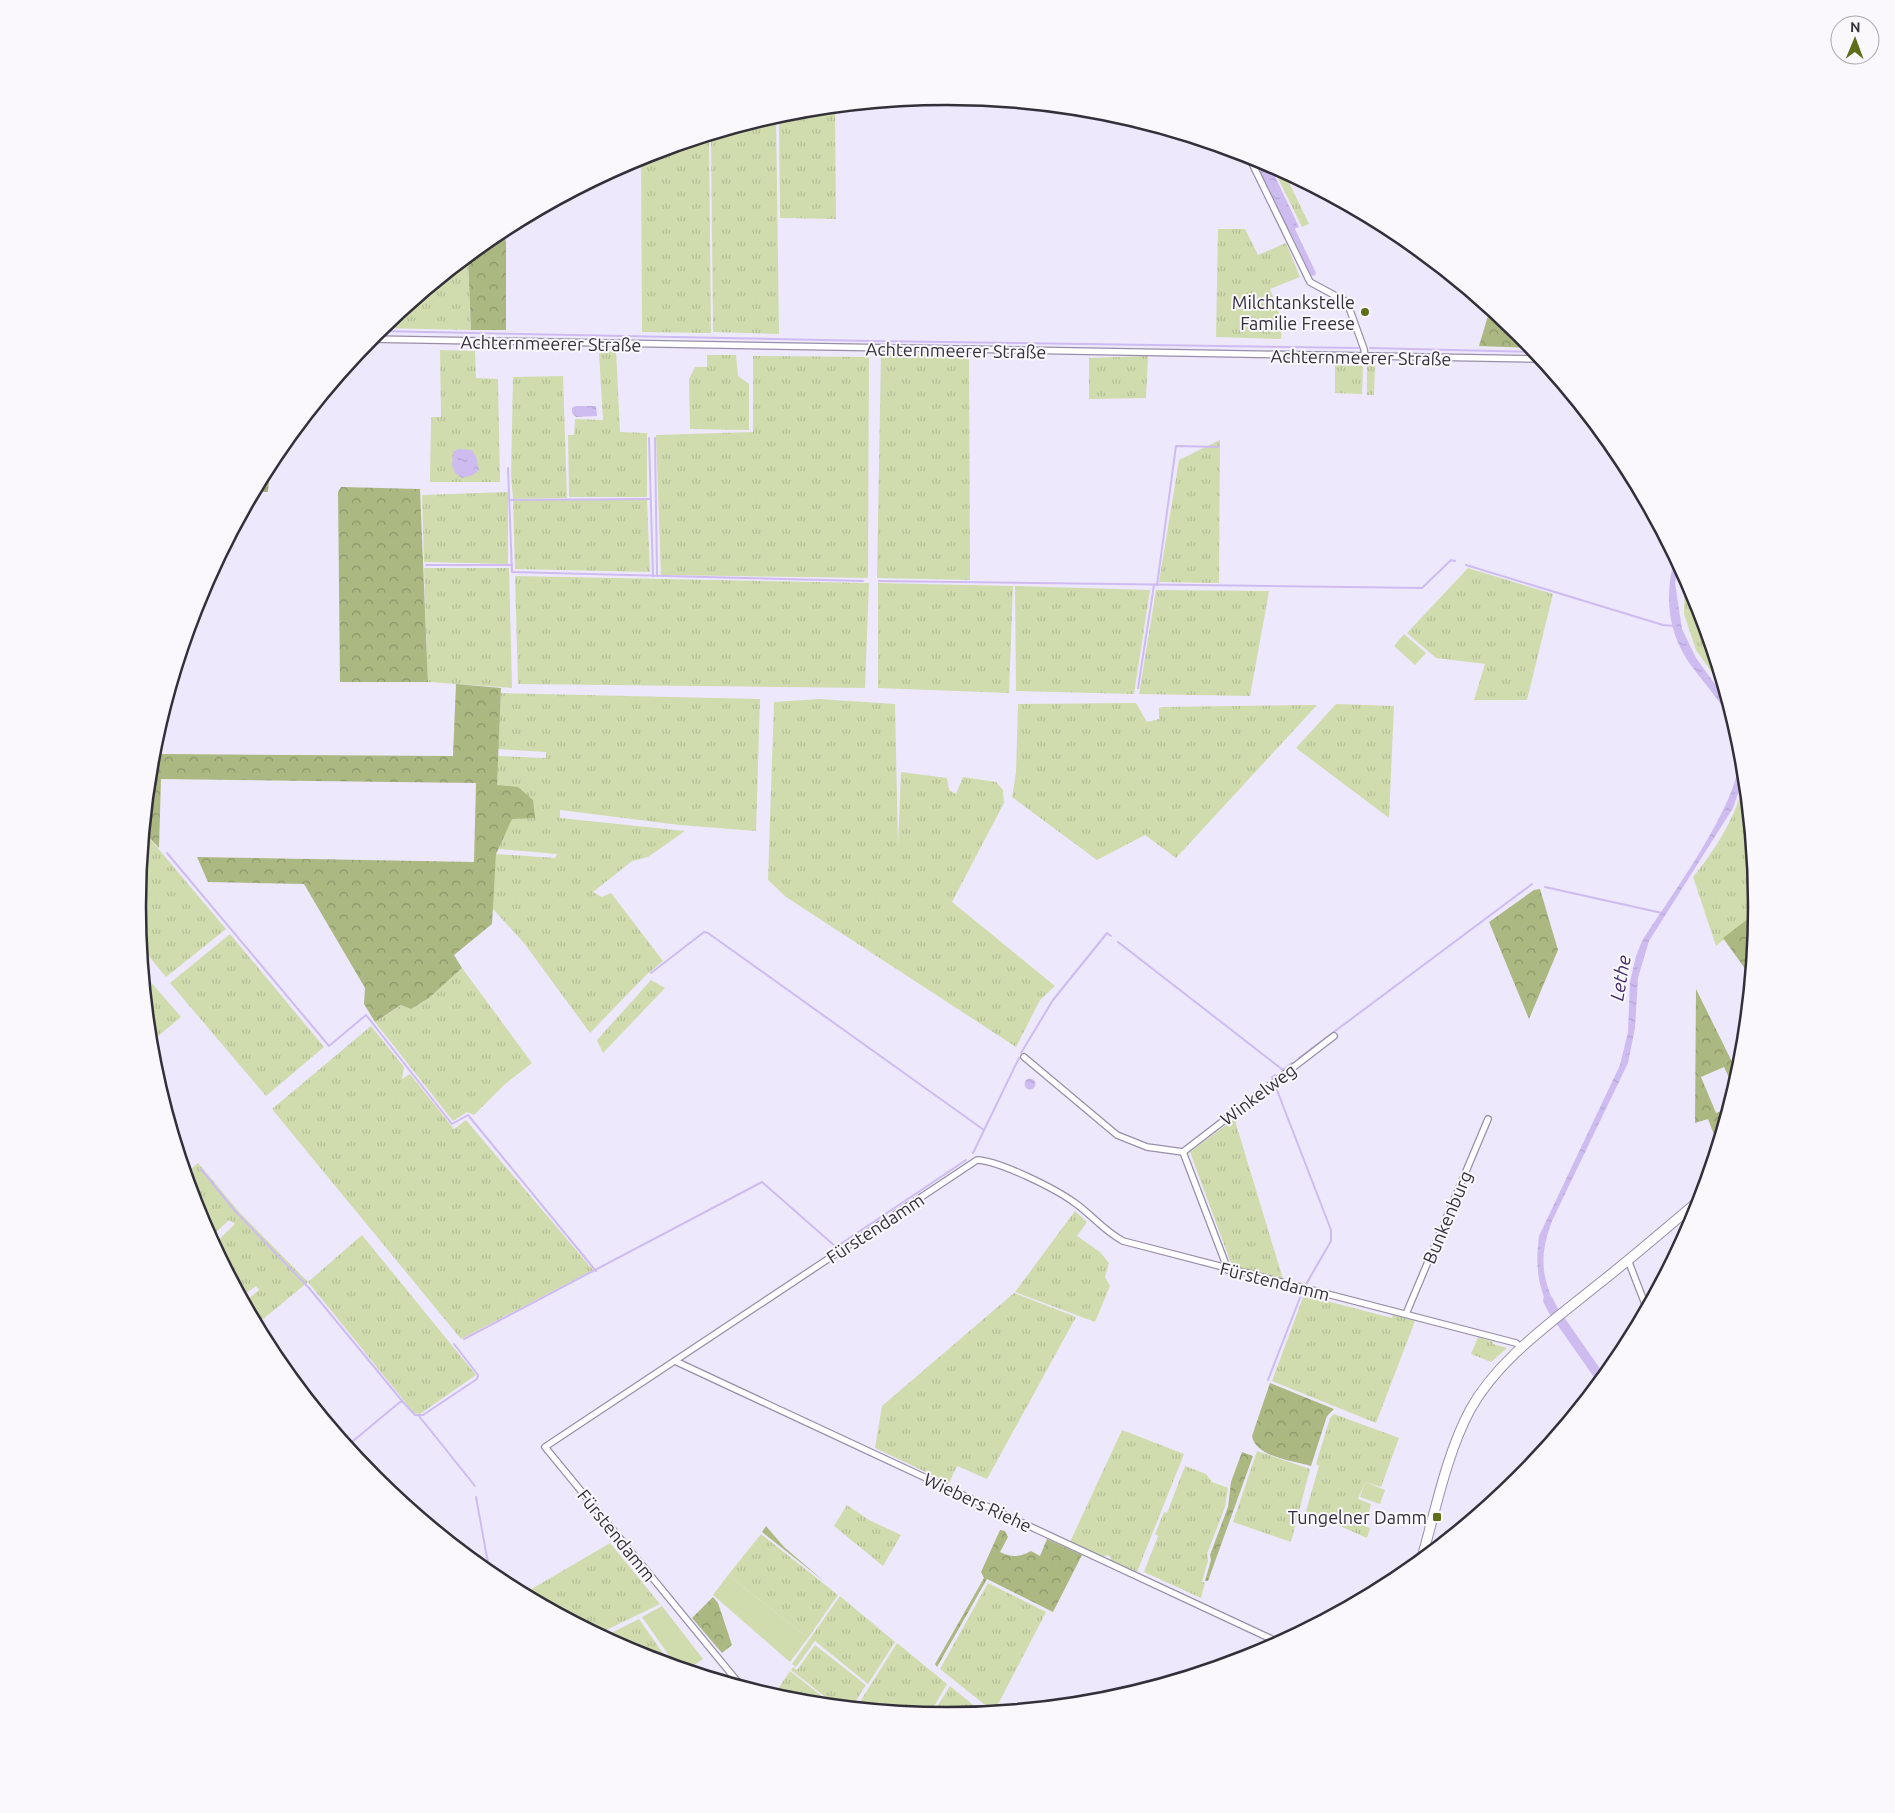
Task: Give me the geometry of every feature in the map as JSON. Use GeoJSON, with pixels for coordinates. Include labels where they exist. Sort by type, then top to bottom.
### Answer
{"type":"FeatureCollection","features":[{"type":"Feature","properties":{"kind":"street"},"geometry":{"type":"LineString","coordinates":[[1253,166],[1310,282],[1347,302],[1364,349],[1365,357]]}},
{"type":"Feature","properties":{"kind":"street","name":"Achternmeerer Straße"},"geometry":{"type":"LineString","coordinates":[[382,339],[1532,359]]}},
{"type":"Feature","properties":{"kind":"street","name":"Winkelweg"},"geometry":{"type":"LineString","coordinates":[[1183,1152],[1334,1036]]}},
{"type":"Feature","properties":{"kind":"street"},"geometry":{"type":"LineString","coordinates":[[1024,1057],[1117,1135],[1146,1146],[1183,1152],[1228,1270]]}},
{"type":"Feature","properties":{"kind":"street","name":"Bunkenburg"},"geometry":{"type":"LineString","coordinates":[[1406,1314],[1488,1120]]}},
{"type":"Feature","properties":{"kind":"street","name":"Fürstendamm"},"geometry":{"type":"LineString","coordinates":[[736,1680],[545,1447],[977,1160],[996,1164],[1051,1189],[1076,1203],[1107,1233],[1122,1241],[1228,1270],[1516,1343],[1522,1348]]}},
{"type":"Feature","properties":{"kind":"street"},"geometry":{"type":"LineString","coordinates":[[1424,1550],[1455,1447],[1470,1410],[1490,1381],[1522,1348],[1690,1208]]}},
{"type":"Feature","properties":{"kind":"street"},"geometry":{"type":"LineString","coordinates":[[1628,1260],[1644,1302]]}},
{"type":"Feature","properties":{"kind":"street","name":"Wiebers Riehe"},"geometry":{"type":"LineString","coordinates":[[675,1361],[1271,1639]]}},
{"type":"Feature","properties":{"kind":"green space"},"geometry":{"type":"Polygon","coordinates":[[[835,113],[836,219],[780,218],[779,123],[835,113]]]}},
{"type":"Feature","properties":{"kind":"green space"},"geometry":{"type":"Polygon","coordinates":[[[776,124],[779,334],[713,332],[711,141],[776,124]]]}},
{"type":"Feature","properties":{"kind":"green space"},"geometry":{"type":"Polygon","coordinates":[[[709,142],[711,333],[642,332],[641,166],[709,142]]]}},
{"type":"Feature","properties":{"kind":"green space"},"geometry":{"type":"Polygon","coordinates":[[[1277,177],[1289,182],[1309,224],[1302,227],[1277,177]]]}},
{"type":"Feature","properties":{"kind":"green space"},"geometry":{"type":"Polygon","coordinates":[[[1218,229],[1245,229],[1258,255],[1286,243],[1300,277],[1270,289],[1282,321],[1281,339],[1216,337],[1218,229]]]}},
{"type":"Feature","properties":{"kind":"green space"},"geometry":{"type":"Polygon","coordinates":[[[505,238],[506,330],[471,330],[468,265],[505,238]]]}},
{"type":"Feature","properties":{"kind":"green space"},"geometry":{"type":"Polygon","coordinates":[[[468,265],[471,330],[393,328],[419,304],[468,265]]]}},
{"type":"Feature","properties":{"kind":"green space"},"geometry":{"type":"Polygon","coordinates":[[[1488,315],[1521,348],[1479,346],[1488,315]]]}},
{"type":"Feature","properties":{"kind":"green space"},"geometry":{"type":"Polygon","coordinates":[[[440,350],[475,351],[476,378],[498,379],[500,482],[430,482],[431,417],[441,417],[440,350]]]}},
{"type":"Feature","properties":{"kind":"green space"},"geometry":{"type":"Polygon","coordinates":[[[616,350],[620,432],[647,433],[647,497],[569,497],[568,435],[574,435],[575,419],[603,420],[599,353],[616,350]]]}},
{"type":"Feature","properties":{"kind":"green space"},"geometry":{"type":"Polygon","coordinates":[[[881,353],[969,355],[970,580],[877,578],[881,353]]]}},
{"type":"Feature","properties":{"kind":"green space"},"geometry":{"type":"Polygon","coordinates":[[[707,355],[736,355],[738,376],[749,384],[749,430],[690,429],[689,379],[695,367],[707,367],[707,355]]]}},
{"type":"Feature","properties":{"kind":"green space"},"geometry":{"type":"Polygon","coordinates":[[[753,356],[869,357],[868,578],[661,575],[656,435],[753,432],[753,356]]]}},
{"type":"Feature","properties":{"kind":"green space"},"geometry":{"type":"Polygon","coordinates":[[[1148,356],[1146,398],[1089,399],[1089,358],[1148,356]]]}},
{"type":"Feature","properties":{"kind":"green space"},"geometry":{"type":"Polygon","coordinates":[[[1335,365],[1363,366],[1362,394],[1335,393],[1335,365]]]}},
{"type":"Feature","properties":{"kind":"green space"},"geometry":{"type":"Polygon","coordinates":[[[1367,365],[1375,365],[1374,395],[1367,395],[1367,365]]]}},
{"type":"Feature","properties":{"kind":"green space"},"geometry":{"type":"Polygon","coordinates":[[[563,376],[567,498],[513,499],[511,475],[513,377],[563,376]]]}},
{"type":"Feature","properties":{"kind":"green space"},"geometry":{"type":"Polygon","coordinates":[[[1220,440],[1219,583],[1159,582],[1179,460],[1220,440]]]}},
{"type":"Feature","properties":{"kind":"green space"},"geometry":{"type":"Polygon","coordinates":[[[269,480],[268,492],[262,492],[269,480]]]}},
{"type":"Feature","properties":{"kind":"green space"},"geometry":{"type":"Polygon","coordinates":[[[341,487],[420,489],[428,682],[340,682],[338,492],[341,487]]]}},
{"type":"Feature","properties":{"kind":"green space"},"geometry":{"type":"Polygon","coordinates":[[[508,492],[508,564],[424,562],[422,495],[508,492]]]}},
{"type":"Feature","properties":{"kind":"green space"},"geometry":{"type":"Polygon","coordinates":[[[513,500],[647,500],[650,572],[515,569],[513,500]]]}},
{"type":"Feature","properties":{"kind":"green space"},"geometry":{"type":"Polygon","coordinates":[[[424,568],[509,568],[512,688],[428,682],[424,568]]]}},
{"type":"Feature","properties":{"kind":"green space"},"geometry":{"type":"Polygon","coordinates":[[[1468,568],[1553,594],[1527,700],[1474,700],[1485,664],[1436,658],[1407,633],[1468,568]]]}},
{"type":"Feature","properties":{"kind":"green space"},"geometry":{"type":"Polygon","coordinates":[[[515,576],[869,583],[865,688],[518,684],[515,576]]]}},
{"type":"Feature","properties":{"kind":"green space"},"geometry":{"type":"Polygon","coordinates":[[[878,583],[1013,586],[1009,693],[878,688],[878,583]]]}},
{"type":"Feature","properties":{"kind":"green space"},"geometry":{"type":"Polygon","coordinates":[[[1015,586],[1150,590],[1134,694],[1016,691],[1015,586]]]}},
{"type":"Feature","properties":{"kind":"green space"},"geometry":{"type":"Polygon","coordinates":[[[1156,590],[1269,591],[1250,696],[1139,694],[1156,590]]]}},
{"type":"Feature","properties":{"kind":"green space"},"geometry":{"type":"Polygon","coordinates":[[[1685,592],[1715,677],[1696,650],[1684,614],[1685,592]]]}},
{"type":"Feature","properties":{"kind":"green space"},"geometry":{"type":"Polygon","coordinates":[[[1404,634],[1426,653],[1415,665],[1394,646],[1404,634]]]}},
{"type":"Feature","properties":{"kind":"green space"},"geometry":{"type":"Polygon","coordinates":[[[456,684],[501,688],[497,785],[518,787],[533,800],[535,818],[512,819],[496,854],[492,924],[454,955],[462,968],[429,998],[411,1009],[401,1005],[375,1022],[364,1004],[365,988],[304,884],[208,882],[197,857],[474,862],[476,783],[161,779],[159,848],[150,838],[161,749],[161,754],[453,756],[456,684]]]}},
{"type":"Feature","properties":{"kind":"green space"},"geometry":{"type":"Polygon","coordinates":[[[501,693],[760,699],[756,831],[680,825],[560,810],[560,818],[685,831],[648,857],[632,861],[593,892],[602,897],[611,893],[663,961],[645,976],[590,1033],[524,943],[492,908],[496,854],[555,858],[557,854],[498,849],[512,818],[534,818],[497,785],[497,756],[546,758],[546,752],[497,749],[501,693]]]}},
{"type":"Feature","properties":{"kind":"green space"},"geometry":{"type":"Polygon","coordinates":[[[819,699],[895,704],[898,845],[901,772],[947,778],[949,790],[956,794],[963,777],[996,782],[1003,790],[1004,803],[952,902],[1055,986],[1040,1000],[1016,1047],[786,897],[768,880],[774,702],[819,699]]]}},
{"type":"Feature","properties":{"kind":"green space"},"geometry":{"type":"Polygon","coordinates":[[[1136,703],[1147,722],[1159,719],[1159,708],[1162,707],[1317,705],[1176,858],[1145,835],[1097,860],[1012,797],[1016,773],[1018,704],[1136,703]]]}},
{"type":"Feature","properties":{"kind":"green space"},"geometry":{"type":"Polygon","coordinates":[[[1336,704],[1394,706],[1389,818],[1296,748],[1336,704]]]}},
{"type":"Feature","properties":{"kind":"green space"},"geometry":{"type":"Polygon","coordinates":[[[1741,793],[1747,854],[1749,919],[1716,946],[1693,877],[1725,831],[1737,806],[1741,793]]]}},
{"type":"Feature","properties":{"kind":"green space"},"geometry":{"type":"Polygon","coordinates":[[[150,838],[226,929],[166,977],[148,955],[146,906],[150,838]]]}},
{"type":"Feature","properties":{"kind":"green space"},"geometry":{"type":"Polygon","coordinates":[[[1540,889],[1558,950],[1529,1019],[1489,922],[1534,890],[1540,889]]]}},
{"type":"Feature","properties":{"kind":"green space"},"geometry":{"type":"Polygon","coordinates":[[[1749,918],[1746,970],[1723,938],[1749,918]]]}},
{"type":"Feature","properties":{"kind":"green space"},"geometry":{"type":"Polygon","coordinates":[[[230,934],[324,1047],[266,1096],[170,983],[230,934]]]}},
{"type":"Feature","properties":{"kind":"green space"},"geometry":{"type":"Polygon","coordinates":[[[462,968],[532,1063],[505,1084],[474,1115],[467,1112],[453,1121],[375,1022],[402,1005],[411,1009],[429,998],[462,968]]]}},
{"type":"Feature","properties":{"kind":"green space"},"geometry":{"type":"Polygon","coordinates":[[[651,980],[665,988],[603,1053],[597,1040],[651,980]]]}},
{"type":"Feature","properties":{"kind":"green space"},"geometry":{"type":"Polygon","coordinates":[[[150,981],[181,1017],[157,1037],[150,981]]]}},
{"type":"Feature","properties":{"kind":"green space"},"geometry":{"type":"Polygon","coordinates":[[[1696,989],[1734,1065],[1730,1080],[1724,1067],[1701,1077],[1716,1113],[1723,1110],[1715,1137],[1708,1119],[1695,1123],[1696,989]]]}},
{"type":"Feature","properties":{"kind":"green space"},"geometry":{"type":"Polygon","coordinates":[[[371,1026],[404,1067],[402,1079],[410,1074],[454,1129],[466,1120],[593,1270],[461,1339],[272,1109],[371,1026]]]}},
{"type":"Feature","properties":{"kind":"green space"},"geometry":{"type":"Polygon","coordinates":[[[1238,1116],[1236,1124],[1283,1279],[1232,1266],[1190,1152],[1238,1116]]]}},
{"type":"Feature","properties":{"kind":"green space"},"geometry":{"type":"Polygon","coordinates":[[[198,1163],[240,1213],[308,1282],[261,1320],[249,1298],[259,1290],[256,1286],[246,1293],[219,1239],[235,1224],[229,1220],[216,1232],[192,1173],[194,1172],[191,1169],[198,1163]]]}},
{"type":"Feature","properties":{"kind":"green space"},"geometry":{"type":"Polygon","coordinates":[[[1075,1211],[1087,1222],[1077,1236],[1100,1252],[1109,1263],[1105,1277],[1110,1286],[1095,1322],[1015,1292],[1075,1211]]]}},
{"type":"Feature","properties":{"kind":"green space"},"geometry":{"type":"Polygon","coordinates":[[[362,1235],[476,1375],[420,1414],[414,1413],[308,1282],[362,1235]]]}},
{"type":"Feature","properties":{"kind":"green space"},"geometry":{"type":"Polygon","coordinates":[[[1305,1292],[1323,1297],[1323,1300],[1392,1318],[1393,1315],[1415,1321],[1376,1423],[1272,1381],[1305,1292]]]}},
{"type":"Feature","properties":{"kind":"green space"},"geometry":{"type":"Polygon","coordinates":[[[1014,1293],[1076,1317],[987,1479],[957,1466],[949,1483],[875,1448],[882,1406],[1014,1293]]]}},
{"type":"Feature","properties":{"kind":"green space"},"geometry":{"type":"Polygon","coordinates":[[[1478,1337],[1507,1348],[1491,1362],[1471,1354],[1478,1337]]]}},
{"type":"Feature","properties":{"kind":"green space"},"geometry":{"type":"Polygon","coordinates":[[[1270,1383],[1334,1409],[1327,1416],[1311,1466],[1276,1457],[1260,1449],[1255,1443],[1252,1436],[1270,1383]]]}},
{"type":"Feature","properties":{"kind":"green space"},"geometry":{"type":"Polygon","coordinates":[[[1334,1414],[1399,1438],[1381,1487],[1365,1482],[1358,1499],[1371,1504],[1365,1526],[1370,1528],[1367,1538],[1306,1511],[1319,1466],[1316,1464],[1330,1418],[1334,1414]]]}},
{"type":"Feature","properties":{"kind":"green space"},"geometry":{"type":"Polygon","coordinates":[[[1122,1430],[1184,1454],[1137,1572],[1110,1560],[1111,1558],[1108,1555],[1102,1557],[1070,1542],[1122,1430]]]}},
{"type":"Feature","properties":{"kind":"green space"},"geometry":{"type":"Polygon","coordinates":[[[1257,1451],[1310,1469],[1291,1542],[1233,1522],[1257,1451]]]}},
{"type":"Feature","properties":{"kind":"green space"},"geometry":{"type":"Polygon","coordinates":[[[1242,1452],[1253,1456],[1208,1581],[1205,1581],[1211,1560],[1210,1555],[1228,1507],[1231,1482],[1242,1452]]]}},
{"type":"Feature","properties":{"kind":"green space"},"geometry":{"type":"Polygon","coordinates":[[[1185,1466],[1206,1474],[1212,1482],[1228,1488],[1225,1507],[1207,1554],[1208,1561],[1202,1582],[1205,1583],[1201,1598],[1144,1572],[1158,1536],[1155,1534],[1164,1512],[1167,1513],[1185,1466]]]}},
{"type":"Feature","properties":{"kind":"green space"},"geometry":{"type":"Polygon","coordinates":[[[1365,1482],[1385,1490],[1380,1504],[1360,1497],[1365,1482]]]}},
{"type":"Feature","properties":{"kind":"green space"},"geometry":{"type":"Polygon","coordinates":[[[847,1505],[869,1520],[901,1535],[883,1566],[834,1526],[847,1505]]]}},
{"type":"Feature","properties":{"kind":"green space"},"geometry":{"type":"Polygon","coordinates":[[[766,1526],[784,1547],[825,1582],[762,1532],[766,1526]]]}},
{"type":"Feature","properties":{"kind":"green space"},"geometry":{"type":"Polygon","coordinates":[[[1000,1530],[1005,1531],[1008,1537],[1000,1552],[1008,1555],[1019,1556],[1031,1551],[1040,1556],[1047,1539],[1082,1555],[1053,1612],[987,1579],[937,1667],[935,1664],[984,1578],[981,1572],[1000,1530]]]}},
{"type":"Feature","properties":{"kind":"green space"},"geometry":{"type":"Polygon","coordinates":[[[761,1534],[838,1595],[808,1638],[728,1575],[761,1534]]]}},
{"type":"Feature","properties":{"kind":"green space"},"geometry":{"type":"Polygon","coordinates":[[[610,1543],[660,1604],[605,1631],[530,1590],[610,1543]]]}},
{"type":"Feature","properties":{"kind":"green space"},"geometry":{"type":"Polygon","coordinates":[[[728,1575],[808,1638],[790,1662],[713,1595],[728,1575]]]}},
{"type":"Feature","properties":{"kind":"green space"},"geometry":{"type":"Polygon","coordinates":[[[988,1583],[1046,1612],[997,1706],[987,1706],[940,1669],[988,1583]]]}},
{"type":"Feature","properties":{"kind":"green space"},"geometry":{"type":"Polygon","coordinates":[[[840,1596],[895,1642],[868,1684],[815,1641],[796,1667],[792,1664],[840,1596]]]}},
{"type":"Feature","properties":{"kind":"green space"},"geometry":{"type":"Polygon","coordinates":[[[713,1597],[718,1603],[732,1645],[722,1653],[692,1618],[713,1597]]]}},
{"type":"Feature","properties":{"kind":"green space"},"geometry":{"type":"Polygon","coordinates":[[[662,1606],[703,1659],[693,1666],[671,1658],[642,1617],[662,1606]]]}},
{"type":"Feature","properties":{"kind":"green space"},"geometry":{"type":"Polygon","coordinates":[[[639,1619],[665,1656],[641,1647],[611,1633],[639,1619]]]}},
{"type":"Feature","properties":{"kind":"green space"},"geometry":{"type":"Polygon","coordinates":[[[897,1643],[947,1684],[933,1707],[859,1703],[897,1643]]]}},
{"type":"Feature","properties":{"kind":"green space"},"geometry":{"type":"Polygon","coordinates":[[[815,1645],[866,1685],[855,1702],[828,1699],[791,1670],[793,1667],[797,1670],[815,1645]]]}},
{"type":"Feature","properties":{"kind":"green space"},"geometry":{"type":"Polygon","coordinates":[[[790,1671],[824,1698],[791,1693],[777,1690],[790,1671]]]}},
{"type":"Feature","properties":{"kind":"green space"},"geometry":{"type":"Polygon","coordinates":[[[950,1686],[976,1707],[948,1708],[937,1708],[950,1686]]]}},
{"type":"Feature","properties":{"kind":"water"},"geometry":{"type":"Polygon","coordinates":[[[1259,168],[1274,175],[1299,227],[1289,231],[1259,168]]]}},
{"type":"Feature","properties":{"kind":"water"},"geometry":{"type":"Polygon","coordinates":[[[575,406],[596,406],[597,416],[576,417],[572,413],[572,408],[575,406]]]}},
{"type":"Feature","properties":{"kind":"water"},"geometry":{"type":"Polygon","coordinates":[[[458,449],[472,450],[477,459],[479,470],[473,475],[462,478],[455,473],[452,465],[453,452],[458,449]]]}},
{"type":"Feature","properties":{"kind":"water"},"geometry":{"type":"Polygon","coordinates":[[[1673,567],[1677,575],[1675,583],[1682,629],[1696,658],[1719,690],[1725,711],[1684,655],[1678,642],[1670,614],[1669,600],[1673,567]]]}},
{"type":"Feature","properties":{"kind":"water"},"geometry":{"type":"Polygon","coordinates":[[[1737,770],[1740,788],[1733,808],[1649,941],[1638,978],[1635,1028],[1628,1063],[1552,1221],[1544,1256],[1545,1276],[1557,1310],[1551,1315],[1540,1286],[1537,1258],[1539,1236],[1620,1065],[1628,1032],[1630,982],[1636,956],[1642,941],[1700,853],[1714,828],[1735,781],[1737,770]]]}},
{"type":"Feature","properties":{"kind":"water"},"geometry":{"type":"Polygon","coordinates":[[[1030,1078],[1036,1084],[1030,1090],[1024,1084],[1030,1078]]]}},
{"type":"Feature","properties":{"kind":"waterway"},"geometry":{"type":"LineString","coordinates":[[1289,223],[1313,273]]}},
{"type":"Feature","properties":{"kind":"waterway"},"geometry":{"type":"LineString","coordinates":[[390,331],[1360,348]]}},
{"type":"Feature","properties":{"kind":"waterway"},"geometry":{"type":"LineString","coordinates":[[1370,348],[1525,352]]}},
{"type":"Feature","properties":{"kind":"waterway"},"geometry":{"type":"LineString","coordinates":[[649,438],[653,576]]}},
{"type":"Feature","properties":{"kind":"waterway"},"geometry":{"type":"LineString","coordinates":[[655,438],[657,576]]}},
{"type":"Feature","properties":{"kind":"waterway"},"geometry":{"type":"LineString","coordinates":[[1157,585],[1176,446],[1218,447]]}},
{"type":"Feature","properties":{"kind":"waterway"},"geometry":{"type":"LineString","coordinates":[[508,468],[512,572],[863,581]]}},
{"type":"Feature","properties":{"kind":"waterway"},"geometry":{"type":"LineString","coordinates":[[511,500],[650,499]]}},
{"type":"Feature","properties":{"kind":"waterway"},"geometry":{"type":"LineString","coordinates":[[879,581],[1422,588],[1451,560],[1455,561]]}},
{"type":"Feature","properties":{"kind":"waterway"},"geometry":{"type":"LineString","coordinates":[[426,565],[512,565]]}},
{"type":"Feature","properties":{"kind":"waterway"},"geometry":{"type":"LineString","coordinates":[[1466,565],[1663,625],[1674,626]]}},
{"type":"Feature","properties":{"kind":"waterway"},"geometry":{"type":"LineString","coordinates":[[1138,688],[1154,585]]}},
{"type":"Feature","properties":{"kind":"waterway"},"geometry":{"type":"LineString","coordinates":[[167,853],[329,1046],[366,1015],[452,1124],[468,1115],[596,1271]]}},
{"type":"Feature","properties":{"kind":"waterway"},"geometry":{"type":"LineString","coordinates":[[1299,1058],[1532,884]]}},
{"type":"Feature","properties":{"kind":"waterway"},"geometry":{"type":"LineString","coordinates":[[1545,887],[1662,913]]}},
{"type":"Feature","properties":{"kind":"waterway"},"geometry":{"type":"LineString","coordinates":[[651,973],[704,932],[708,933],[984,1130]]}},
{"type":"Feature","properties":{"kind":"waterway"},"geometry":{"type":"LineString","coordinates":[[1021,1053],[1053,1000],[1107,933],[1111,936]]}},
{"type":"Feature","properties":{"kind":"waterway"},"geometry":{"type":"LineString","coordinates":[[1118,942],[1283,1070],[1292,1063]]}},
{"type":"Feature","properties":{"kind":"waterway"},"geometry":{"type":"LineString","coordinates":[[973,1153],[1019,1058]]}},
{"type":"Feature","properties":{"kind":"waterway"},"geometry":{"type":"LineString","coordinates":[[1275,1085],[1331,1230],[1331,1241],[1305,1286]]}},
{"type":"Feature","properties":{"kind":"waterway"},"geometry":{"type":"LineString","coordinates":[[464,1339],[762,1182],[836,1247],[966,1160]]}},
{"type":"Feature","properties":{"kind":"waterway"},"geometry":{"type":"LineString","coordinates":[[201,1169],[235,1211],[309,1288],[403,1402]]}},
{"type":"Feature","properties":{"kind":"waterway"},"geometry":{"type":"LineString","coordinates":[[1268,1380],[1303,1290]]}},
{"type":"Feature","properties":{"kind":"waterway","name":"Lethe"},"geometry":{"type":"LineString","coordinates":[[1548,1300],[1598,1374]]}},
{"type":"Feature","properties":{"kind":"waterway"},"geometry":{"type":"LineString","coordinates":[[352,1442],[400,1402],[403,1402],[415,1415],[423,1415],[477,1379],[478,1375],[454,1344]]}},
{"type":"Feature","properties":{"kind":"waterway"},"geometry":{"type":"LineString","coordinates":[[419,1416],[475,1486]]}},
{"type":"Feature","properties":{"kind":"waterway"},"geometry":{"type":"LineString","coordinates":[[476,1497],[488,1563]]}},
{"type":"Feature","properties":{"kind":"place","name":"Milchtankstelle Familie Freese"},"geometry":{"type":"Point","coordinates":[1365,312]}},
{"type":"Feature","properties":{"kind":"place","name":"Tungelner Damm"},"geometry":{"type":"Point","coordinates":[1437,1517]}}]}
